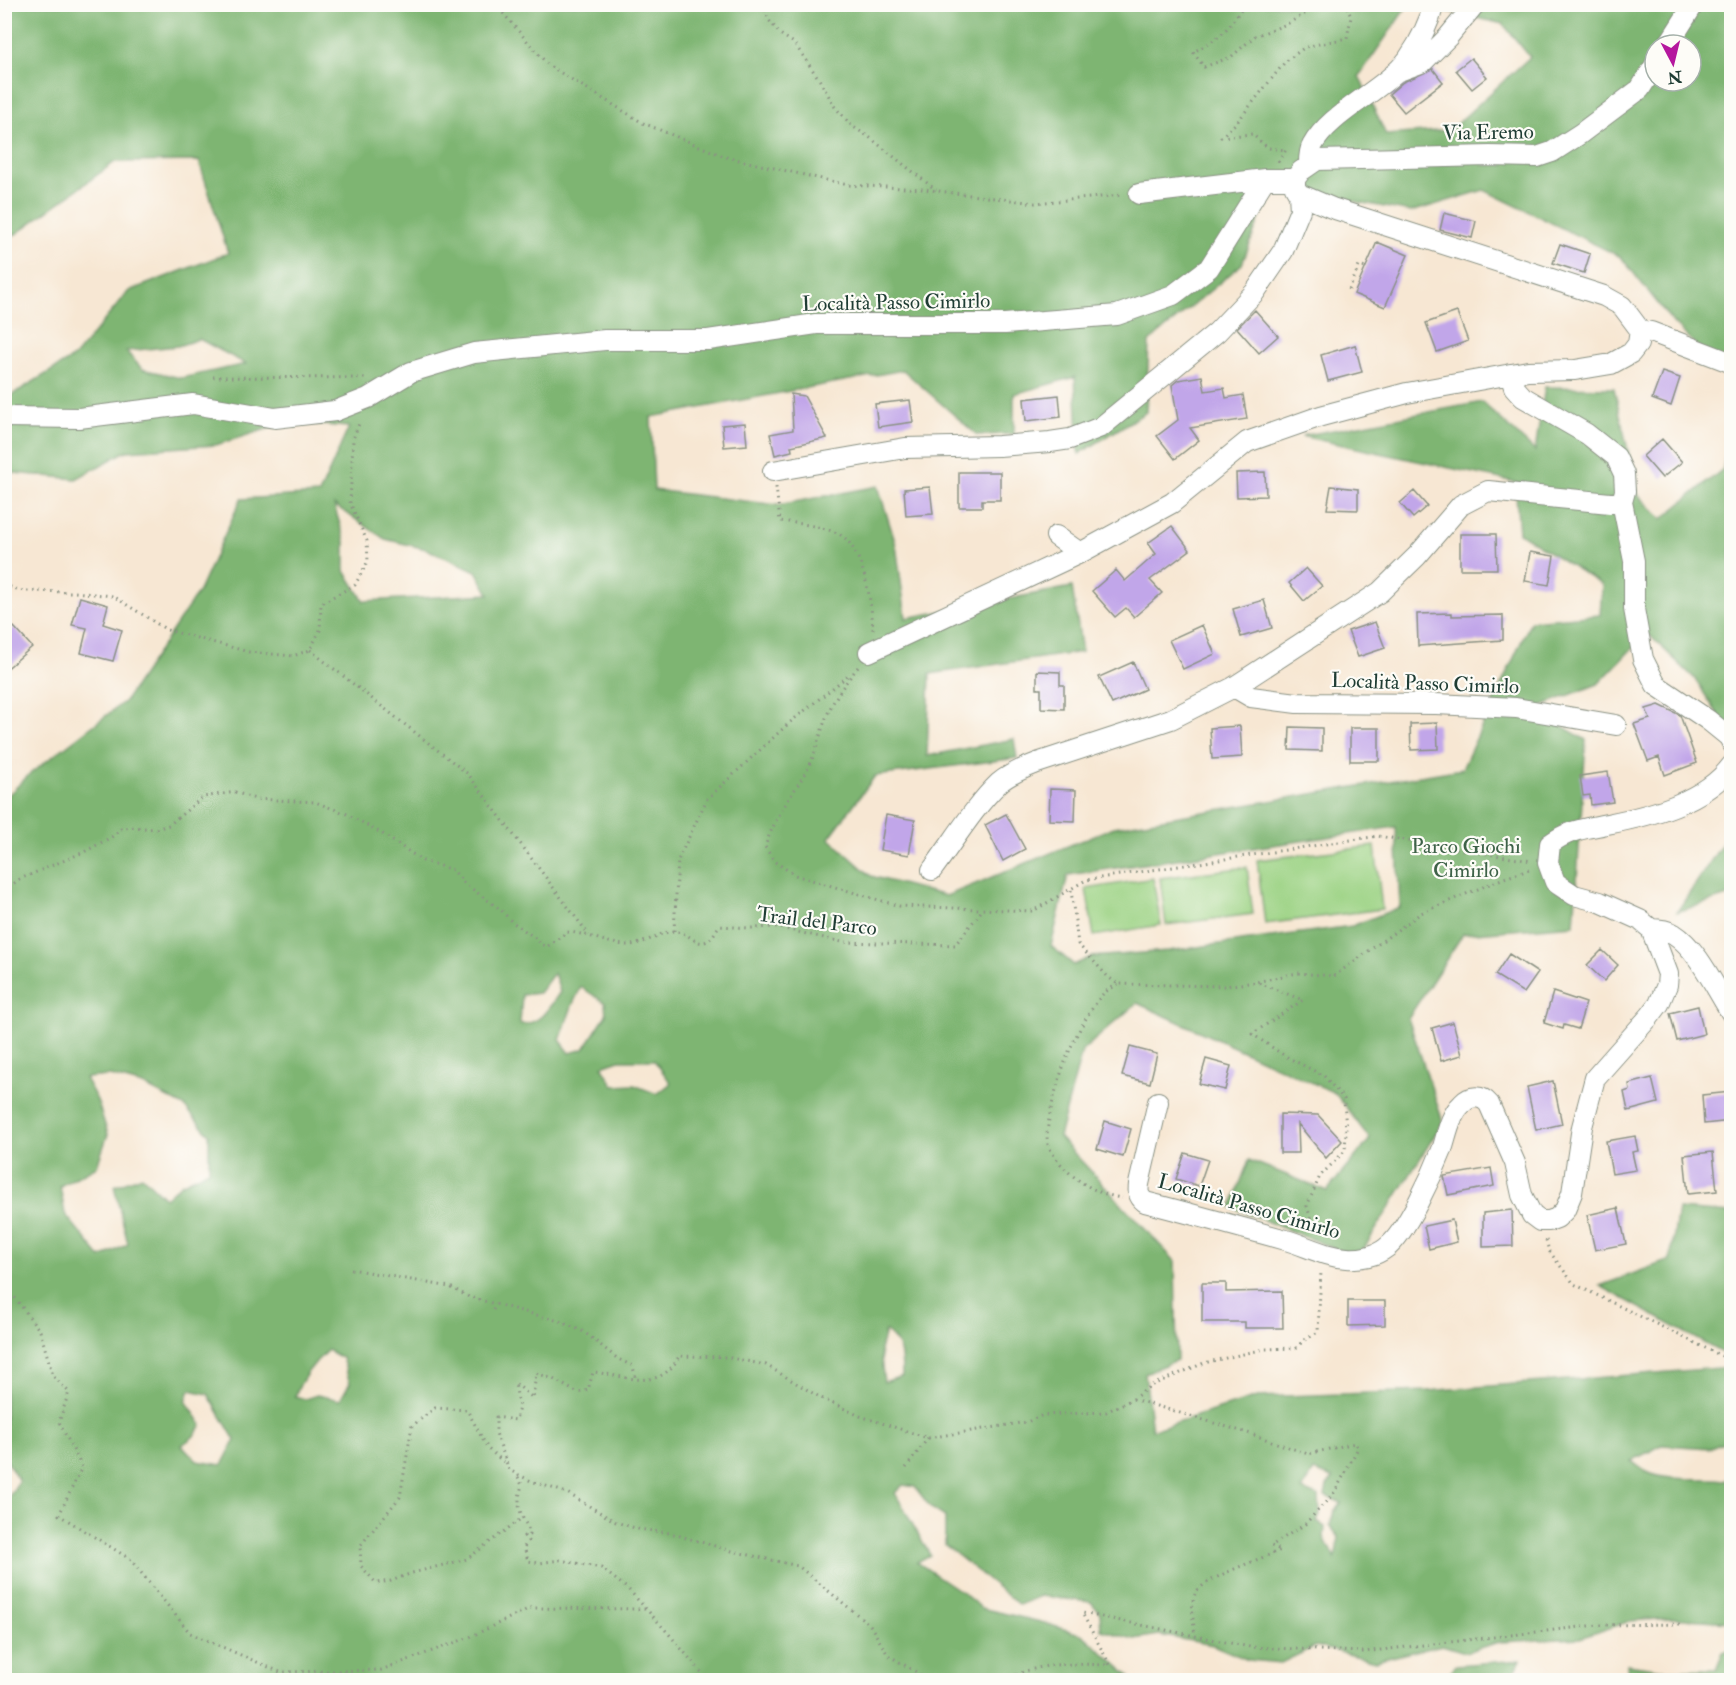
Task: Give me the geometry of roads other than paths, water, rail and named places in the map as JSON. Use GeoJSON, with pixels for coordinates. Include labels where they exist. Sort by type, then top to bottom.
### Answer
{"type":"FeatureCollection","features":[{"type":"Feature","properties":{"kind":"street"},"geometry":{"type":"LineString","coordinates":[[773,471],[905,448],[999,446],[1050,442],[1070,439],[1101,427],[1217,332],[1255,292],[1283,251],[1300,210],[1297,187],[1309,164],[1312,146],[1328,127],[1394,73],[1407,59],[1430,20],[1434,4]]}},
{"type":"Feature","properties":{"kind":"street"},"geometry":{"type":"LineString","coordinates":[[1394,73],[1423,62],[1448,37],[1475,4]]}},
{"type":"Feature","properties":{"kind":"street"},"geometry":{"type":"LineString","coordinates":[[1676,33],[1694,4]]}},
{"type":"Feature","properties":{"kind":"street","name":"Via Eremo"},"geometry":{"type":"LineString","coordinates":[[1309,164],[1317,160],[1337,158],[1537,157],[1552,152],[1580,134],[1643,83]]}},
{"type":"Feature","properties":{"kind":"street"},"geometry":{"type":"LineString","coordinates":[[1139,194],[1265,179],[1297,187],[1332,208],[1604,296],[1622,306],[1640,330],[1662,336],[1731,363]]}},
{"type":"Feature","properties":{"kind":"street","name":"Località Passo Cimirlo"},"geometry":{"type":"LineString","coordinates":[[4,417],[79,418],[193,404],[275,418],[335,411],[368,398],[411,372],[474,353],[605,340],[708,340],[816,324],[1005,324],[1116,315],[1173,295],[1209,268],[1265,179]]}},
{"type":"Feature","properties":{"kind":"street"},"geometry":{"type":"LineString","coordinates":[[869,652],[1080,553],[1172,503],[1247,442],[1321,416],[1407,393],[1528,371],[1575,370],[1611,364],[1631,353],[1638,344],[1640,330]]}},
{"type":"Feature","properties":{"kind":"street"},"geometry":{"type":"LineString","coordinates":[[1510,374],[1514,387],[1523,397],[1587,434],[1616,457],[1624,474],[1625,491],[1622,502],[1634,561],[1634,609],[1643,659],[1656,685],[1708,720],[1729,737],[1731,743]]}},
{"type":"Feature","properties":{"kind":"street"},"geometry":{"type":"LineString","coordinates":[[932,870],[1000,782],[1037,763],[1171,720],[1234,687],[1380,592],[1417,556],[1461,505],[1488,492],[1610,503],[1622,502]]}},
{"type":"Feature","properties":{"kind":"street"},"geometry":{"type":"LineString","coordinates":[[1056,536],[1080,553]]}},
{"type":"Feature","properties":{"kind":"street","name":"Località Passo Cimirlo"},"geometry":{"type":"LineString","coordinates":[[1234,687],[1251,697],[1297,703],[1436,704],[1516,708],[1616,725]]}},
{"type":"Feature","properties":{"kind":"street"},"geometry":{"type":"LineString","coordinates":[[1731,765],[1720,780],[1678,804],[1658,812],[1563,834],[1550,844],[1548,863],[1555,882],[1569,892],[1600,902],[1640,920],[1652,929],[1663,929],[1675,934],[1695,955],[1731,1014]]}},
{"type":"Feature","properties":{"kind":"street","name":"Località Passo Cimirlo"},"geometry":{"type":"LineString","coordinates":[[1158,1102],[1138,1192],[1140,1198],[1145,1202],[1289,1241],[1322,1255],[1347,1258],[1370,1256],[1385,1249],[1398,1238],[1436,1166],[1454,1115],[1462,1104],[1478,1097],[1485,1099],[1489,1104],[1515,1163],[1521,1194],[1532,1215],[1540,1221],[1549,1221],[1557,1218],[1565,1210],[1572,1193],[1582,1127],[1595,1078],[1650,1016],[1659,1004],[1667,985],[1668,974],[1652,929]]}},
{"type":"Feature","properties":{"kind":"park label","name":"Parco Giochi Cimirlo"},"geometry":{"type":"Point","coordinates":[1466,858]}}]}
